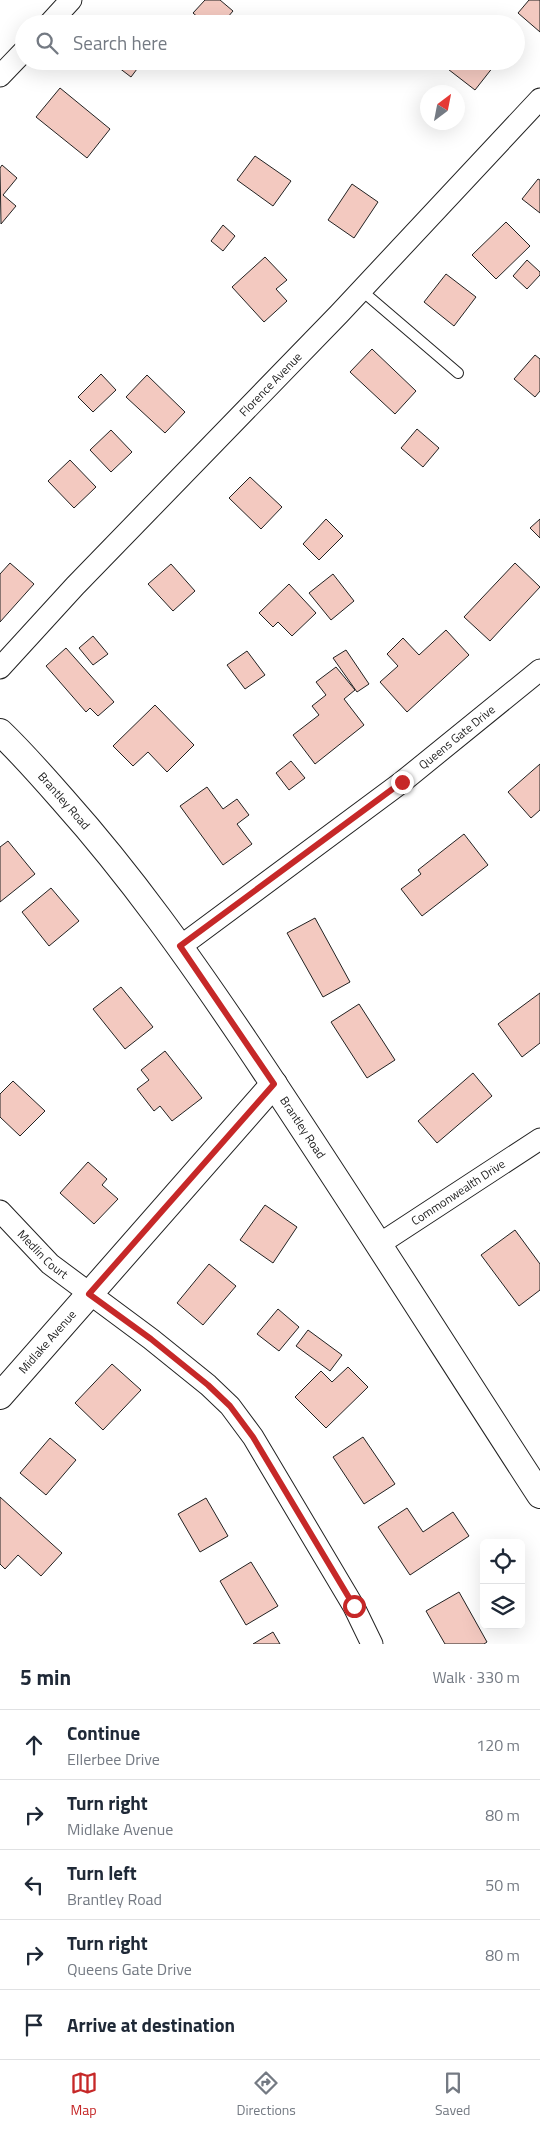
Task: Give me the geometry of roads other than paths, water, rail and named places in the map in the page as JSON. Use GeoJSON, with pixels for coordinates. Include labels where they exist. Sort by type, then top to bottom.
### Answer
{"type":"FeatureCollection","features":[{"type":"Feature","properties":{"kind":"street"},"geometry":{"type":"LineString","coordinates":[[57,15],[71,0]]}},
{"type":"Feature","properties":{"kind":"street"},"geometry":{"type":"LineString","coordinates":[[0,76],[15,60]]}},
{"type":"Feature","properties":{"kind":"street","name":"Florence Avenue"},"geometry":{"type":"LineString","coordinates":[[0,668],[82,578],[361,290],[540,99]]}},
{"type":"Feature","properties":{"kind":"street","name":"Queens Gate Drive"},"geometry":{"type":"LineString","coordinates":[[180,946],[402,782],[540,670]]}},
{"type":"Feature","properties":{"kind":"street","name":"Brantley Road"},"geometry":{"type":"LineString","coordinates":[[0,732],[18,748],[102,844],[180,946],[274,1084],[540,1495]]}},
{"type":"Feature","properties":{"kind":"street","name":"Midlake Avenue"},"geometry":{"type":"LineString","coordinates":[[0,1396],[274,1084]]}},
{"type":"Feature","properties":{"kind":"street","name":"Commonwealth Drive"},"geometry":{"type":"LineString","coordinates":[[378,1245],[540,1139]]}},
{"type":"Feature","properties":{"kind":"street","name":"Medlin Court"},"geometry":{"type":"LineString","coordinates":[[0,1211],[50,1264],[151,1339],[208,1385],[230,1406],[253,1437],[354,1606],[372,1644]]}},
{"type":"Feature","properties":{"kind":"lane"},"geometry":{"type":"LineString","coordinates":[[361,290],[458,372]]}}]}
